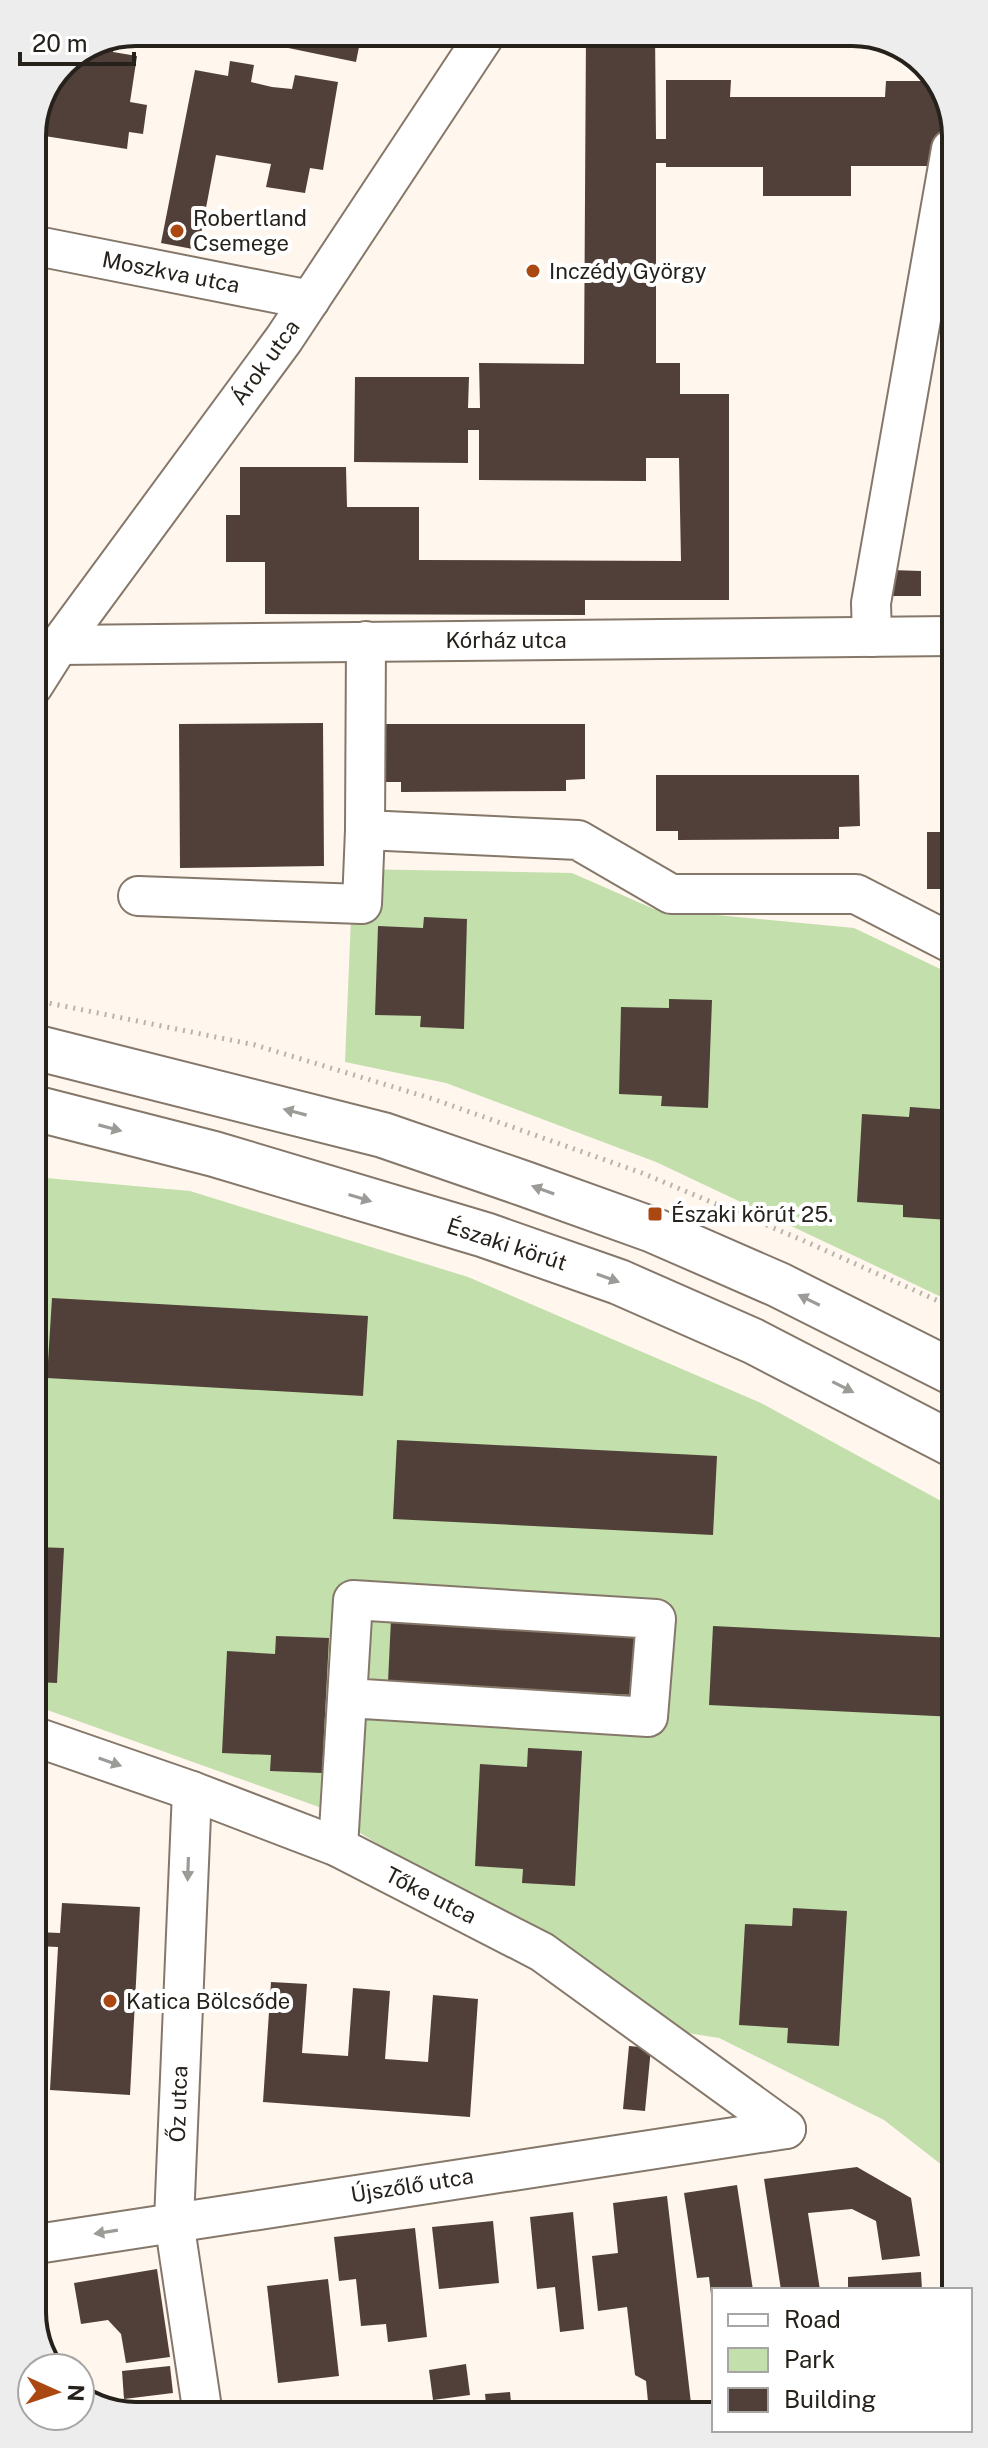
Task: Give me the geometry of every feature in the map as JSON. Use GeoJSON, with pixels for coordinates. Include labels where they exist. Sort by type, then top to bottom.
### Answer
{"type":"FeatureCollection","features":[{"type":"Feature","properties":{"kind":"main road"},"geometry":{"type":"LineString","coordinates":[[46,1050],[383,1135],[525,1184],[653,1230],[765,1279],[942,1367]]}},
{"type":"Feature","properties":{"kind":"main road","name":"Északi körút"},"geometry":{"type":"LineString","coordinates":[[46,1111],[214,1154],[470,1230],[619,1282],[753,1341],[942,1439]]}},
{"type":"Feature","properties":{"kind":"street","name":"Árok utca"},"geometry":{"type":"LineString","coordinates":[[46,666],[310,300],[478,46]]}},
{"type":"Feature","properties":{"kind":"street"},"geometry":{"type":"LineString","coordinates":[[872,637],[871,603],[942,200]]}},
{"type":"Feature","properties":{"kind":"street","name":"Moszkva utca"},"geometry":{"type":"LineString","coordinates":[[46,248],[310,300]]}},
{"type":"Feature","properties":{"kind":"street","name":"Kórház utca"},"geometry":{"type":"LineString","coordinates":[[59,645],[942,636]]}},
{"type":"Feature","properties":{"kind":"street"},"geometry":{"type":"LineString","coordinates":[[138,896],[362,904],[366,641]]}},
{"type":"Feature","properties":{"kind":"street"},"geometry":{"type":"LineString","coordinates":[[365,830],[578,840],[671,894],[856,894],[942,938]]}},
{"type":"Feature","properties":{"kind":"street"},"geometry":{"type":"LineString","coordinates":[[338,1847],[353,1600],[656,1619],[648,1717],[348,1698]]}},
{"type":"Feature","properties":{"kind":"street","name":"Tőke utca"},"geometry":{"type":"LineString","coordinates":[[46,1740],[192,1791],[338,1847],[542,1952],[786,2129]]}},
{"type":"Feature","properties":{"kind":"street","name":"Őz utca"},"geometry":{"type":"LineString","coordinates":[[192,1791],[174,2221],[201,2402]]}},
{"type":"Feature","properties":{"kind":"street","name":"Újszőlő utca"},"geometry":{"type":"LineString","coordinates":[[46,2242],[786,2129]]}},
{"type":"Feature","properties":{"kind":"green space"},"geometry":{"type":"Polygon","coordinates":[[[353,869],[572,873],[654,909],[854,928],[942,970],[942,1297],[656,1162],[446,1083],[345,1062],[353,869]]]}},
{"type":"Feature","properties":{"kind":"green space"},"geometry":{"type":"Polygon","coordinates":[[[46,1178],[190,1191],[468,1277],[761,1403],[942,1501],[942,2165],[884,2120],[719,2038],[675,2031],[319,1807],[46,1710],[46,1178]]]}},
{"type":"Feature","properties":{"kind":"building"},"geometry":{"type":"Polygon","coordinates":[[[279,46],[359,46],[356,62],[279,46]]]}},
{"type":"Feature","properties":{"kind":"building"},"geometry":{"type":"Polygon","coordinates":[[[586,46],[655,46],[656,139],[666,139],[666,80],[731,80],[730,97],[885,97],[886,81],[923,81],[933,96],[940,118],[941,166],[851,166],[851,196],[763,196],[763,167],[666,167],[666,163],[656,163],[656,363],[680,363],[680,394],[729,394],[729,600],[585,600],[585,615],[265,614],[265,562],[226,562],[226,515],[240,515],[240,467],[346,467],[347,507],[419,507],[419,560],[681,561],[679,458],[646,458],[646,481],[479,480],[479,430],[468,430],[468,463],[354,462],[355,377],[469,377],[468,408],[480,408],[479,363],[584,364],[586,46]]]}},
{"type":"Feature","properties":{"kind":"building"},"geometry":{"type":"Polygon","coordinates":[[[113,49],[113,52],[137,56],[130,102],[147,105],[143,134],[129,132],[127,149],[46,136],[49,112],[61,86],[86,61],[113,49]]]}},
{"type":"Feature","properties":{"kind":"building"},"geometry":{"type":"Polygon","coordinates":[[[230,61],[254,65],[251,82],[272,87],[292,89],[295,75],[338,82],[323,170],[310,168],[305,193],[266,187],[271,164],[216,155],[198,250],[161,243],[195,70],[228,76],[230,61]]]}},
{"type":"Feature","properties":{"kind":"building"},"geometry":{"type":"Polygon","coordinates":[[[891,570],[921,571],[921,596],[891,596],[891,570]]]}},
{"type":"Feature","properties":{"kind":"building"},"geometry":{"type":"Polygon","coordinates":[[[323,723],[324,866],[180,868],[179,724],[323,723]]]}},
{"type":"Feature","properties":{"kind":"building"},"geometry":{"type":"Polygon","coordinates":[[[379,724],[585,724],[585,779],[566,780],[566,791],[401,792],[401,782],[379,782],[379,724]]]}},
{"type":"Feature","properties":{"kind":"building"},"geometry":{"type":"Polygon","coordinates":[[[656,775],[859,775],[860,826],[839,827],[839,839],[678,840],[678,831],[656,831],[656,775]]]}},
{"type":"Feature","properties":{"kind":"building"},"geometry":{"type":"Polygon","coordinates":[[[927,832],[942,832],[942,889],[927,889],[927,832]]]}},
{"type":"Feature","properties":{"kind":"building"},"geometry":{"type":"Polygon","coordinates":[[[424,917],[467,919],[464,1029],[420,1027],[421,1016],[375,1015],[378,926],[423,928],[424,917]]]}},
{"type":"Feature","properties":{"kind":"building"},"geometry":{"type":"Polygon","coordinates":[[[669,999],[712,1000],[708,1108],[661,1106],[662,1096],[619,1094],[621,1007],[669,1008],[669,999]]]}},
{"type":"Feature","properties":{"kind":"building"},"geometry":{"type":"Polygon","coordinates":[[[910,1107],[942,1109],[942,1220],[903,1217],[903,1205],[857,1202],[862,1114],[909,1117],[910,1107]]]}},
{"type":"Feature","properties":{"kind":"building"},"geometry":{"type":"Polygon","coordinates":[[[52,1298],[368,1316],[363,1396],[47,1378],[52,1298]]]}},
{"type":"Feature","properties":{"kind":"building"},"geometry":{"type":"Polygon","coordinates":[[[397,1440],[717,1456],[713,1535],[393,1519],[397,1440]]]}},
{"type":"Feature","properties":{"kind":"building"},"geometry":{"type":"Polygon","coordinates":[[[46,1547],[64,1548],[57,1683],[46,1682],[46,1547]]]}},
{"type":"Feature","properties":{"kind":"building"},"geometry":{"type":"Polygon","coordinates":[[[391,1619],[636,1632],[633,1695],[388,1682],[391,1619]]]}},
{"type":"Feature","properties":{"kind":"building"},"geometry":{"type":"Polygon","coordinates":[[[713,1626],[942,1637],[942,1716],[709,1705],[713,1626]]]}},
{"type":"Feature","properties":{"kind":"building"},"geometry":{"type":"Polygon","coordinates":[[[276,1636],[329,1638],[322,1773],[270,1771],[271,1755],[222,1753],[227,1651],[275,1654],[276,1636]]]}},
{"type":"Feature","properties":{"kind":"building"},"geometry":{"type":"Polygon","coordinates":[[[528,1748],[582,1751],[575,1886],[522,1883],[523,1869],[475,1866],[480,1764],[527,1767],[528,1748]]]}},
{"type":"Feature","properties":{"kind":"building"},"geometry":{"type":"Polygon","coordinates":[[[62,1903],[140,1907],[130,2095],[50,2090],[58,1947],[46,1946],[46,1932],[60,1933],[62,1903]]]}},
{"type":"Feature","properties":{"kind":"building"},"geometry":{"type":"Polygon","coordinates":[[[793,1908],[847,1911],[839,2046],[787,2043],[788,2028],[739,2025],[745,1924],[792,1926],[793,1908]]]}},
{"type":"Feature","properties":{"kind":"building"},"geometry":{"type":"Polygon","coordinates":[[[271,1982],[307,1984],[302,2053],[348,2056],[353,1988],[390,1991],[385,2059],[428,2062],[433,1995],[478,1999],[470,2117],[263,2102],[271,1982]]]}},
{"type":"Feature","properties":{"kind":"building"},"geometry":{"type":"Polygon","coordinates":[[[629,2046],[651,2048],[645,2111],[623,2109],[629,2046]]]}},
{"type":"Feature","properties":{"kind":"building"},"geometry":{"type":"Polygon","coordinates":[[[857,2167],[911,2198],[920,2256],[882,2260],[876,2221],[852,2209],[808,2213],[820,2288],[781,2288],[764,2179],[857,2167]]]}},
{"type":"Feature","properties":{"kind":"building"},"geometry":{"type":"Polygon","coordinates":[[[737,2185],[753,2288],[712,2288],[712,2303],[709,2277],[697,2278],[684,2193],[737,2185]]]}},
{"type":"Feature","properties":{"kind":"building"},"geometry":{"type":"Polygon","coordinates":[[[667,2196],[691,2402],[648,2402],[646,2381],[635,2375],[627,2307],[598,2311],[592,2256],[618,2253],[613,2203],[667,2196]]]}},
{"type":"Feature","properties":{"kind":"building"},"geometry":{"type":"Polygon","coordinates":[[[573,2212],[584,2329],[560,2332],[555,2287],[537,2289],[530,2217],[573,2212]]]}},
{"type":"Feature","properties":{"kind":"building"},"geometry":{"type":"Polygon","coordinates":[[[493,2221],[499,2283],[439,2289],[432,2227],[493,2221]]]}},
{"type":"Feature","properties":{"kind":"building"},"geometry":{"type":"Polygon","coordinates":[[[415,2228],[427,2337],[388,2342],[386,2324],[361,2326],[356,2279],[339,2281],[334,2237],[415,2228]]]}},
{"type":"Feature","properties":{"kind":"building"},"geometry":{"type":"Polygon","coordinates":[[[157,2269],[170,2357],[126,2363],[121,2334],[108,2320],[81,2324],[74,2283],[157,2269]]]}},
{"type":"Feature","properties":{"kind":"building"},"geometry":{"type":"Polygon","coordinates":[[[921,2272],[922,2288],[848,2288],[848,2277],[921,2272]]]}},
{"type":"Feature","properties":{"kind":"building"},"geometry":{"type":"Polygon","coordinates":[[[328,2279],[339,2376],[278,2383],[267,2286],[328,2279]]]}},
{"type":"Feature","properties":{"kind":"building"},"geometry":{"type":"Polygon","coordinates":[[[466,2364],[470,2395],[433,2400],[429,2370],[466,2364]]]}},
{"type":"Feature","properties":{"kind":"building"},"geometry":{"type":"Polygon","coordinates":[[[170,2366],[173,2393],[124,2399],[122,2371],[170,2366]]]}},
{"type":"Feature","properties":{"kind":"building"},"geometry":{"type":"Polygon","coordinates":[[[510,2392],[511,2402],[486,2402],[485,2394],[510,2392]]]}},
{"type":"Feature","properties":{"kind":"place","name":"Robertland Csemege"},"geometry":{"type":"Point","coordinates":[177,231]}},
{"type":"Feature","properties":{"kind":"place","name":"Inczédy György"},"geometry":{"type":"Point","coordinates":[533,271]}},
{"type":"Feature","properties":{"kind":"place","name":"Északi körút 25."},"geometry":{"type":"Point","coordinates":[655,1214]}},
{"type":"Feature","properties":{"kind":"place","name":"Katica Bölcsőde"},"geometry":{"type":"Point","coordinates":[110,2001]}}]}
